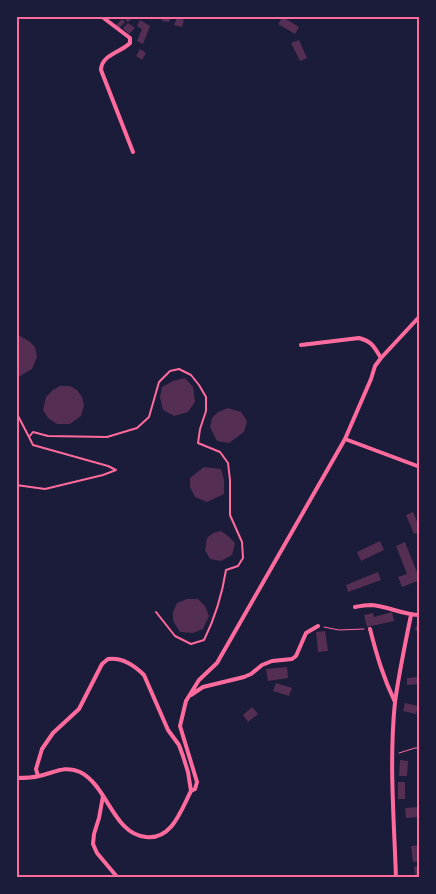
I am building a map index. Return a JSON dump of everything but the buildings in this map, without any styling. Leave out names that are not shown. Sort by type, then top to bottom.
[{"type":"street","points":[[101,16],[130,38],[130,43],[125,48],[104,60],[101,64],[101,70],[133,152]]},
{"type":"street","points":[[16,778],[38,776],[64,768],[79,772],[93,782],[120,822],[131,832],[149,838],[157,837],[167,831],[176,820],[191,791],[195,789],[197,782],[180,726],[186,701],[199,680],[217,663],[345,439],[375,366],[420,316]]},
{"type":"street","points":[[301,345],[360,338],[368,340],[381,358]]},
{"type":"street","points":[[345,439],[420,467]]},
{"type":"street","points":[[355,607],[381,606],[411,615],[420,615]]},
{"type":"street","points":[[396,878],[392,755],[395,703],[411,615]]},
{"type":"street","points":[[189,696],[203,687],[244,677],[272,661],[292,659],[296,656],[306,633],[318,626]]},
{"type":"street","points":[[370,629],[378,662],[395,703]]},
{"type":"street","points":[[38,776],[36,769],[42,749],[53,733],[79,709],[102,664],[108,658],[115,658],[126,662],[144,675],[168,730],[179,745],[188,772],[191,791]]},
{"type":"street","points":[[103,796],[93,844],[97,853],[118,878]]},
{"type":"lane","points":[[29,437],[33,432],[48,436],[107,438],[137,428],[149,417],[159,382],[170,371],[179,369],[192,375],[206,397],[206,411],[198,443],[220,452],[228,463],[230,515],[242,542],[243,558],[238,566],[226,570],[214,619],[204,640],[191,644],[175,636],[156,612]]},
{"type":"lane","points":[[16,412],[33,445],[108,466],[116,470],[45,489],[16,485]]},
{"type":"path","points":[[318,626],[339,630],[370,629]]},
{"type":"path","points":[[392,755],[420,748]]}]
